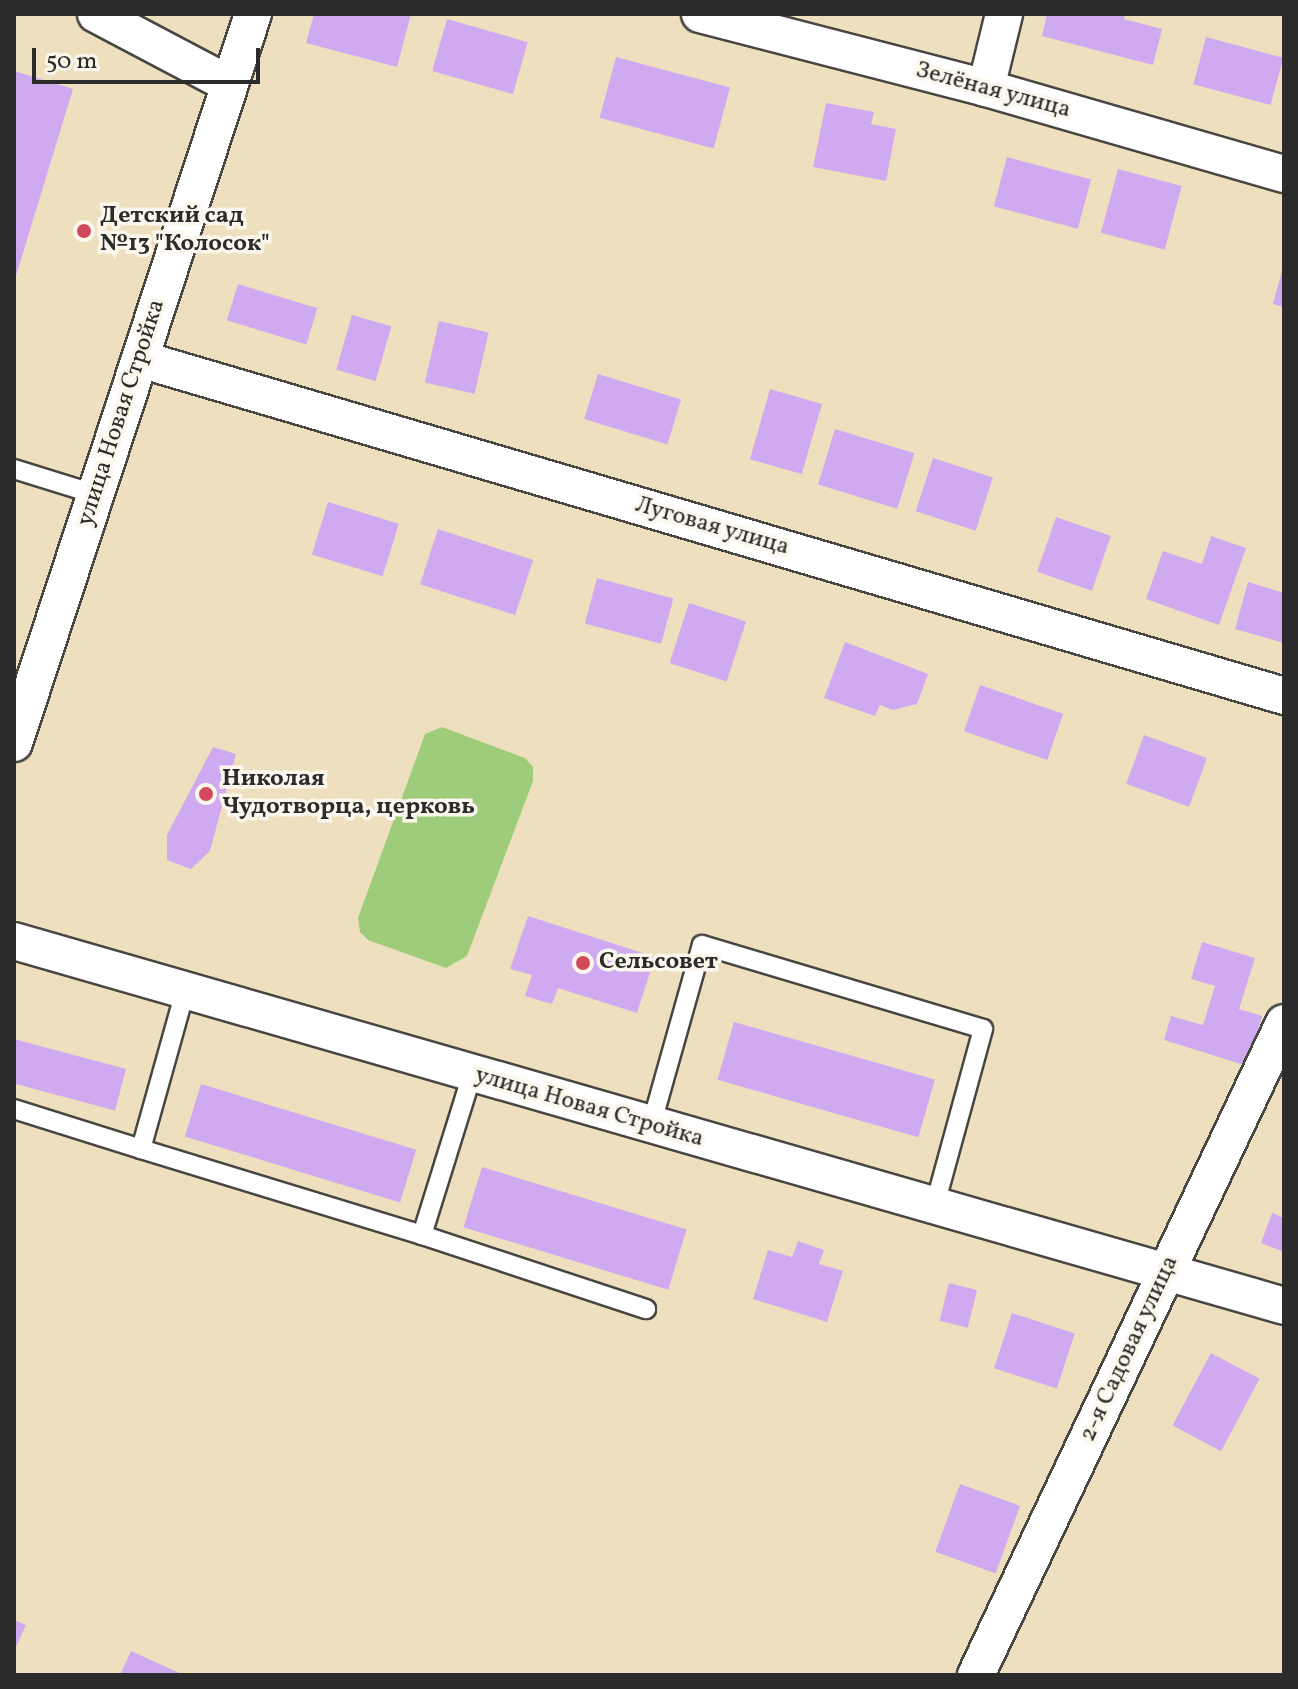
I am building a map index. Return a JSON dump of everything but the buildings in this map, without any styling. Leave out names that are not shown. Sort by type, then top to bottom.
[{"type":"street","points":[[96,14],[229,84]]},
{"type":"street","name":"улица Новая Стройка","points":[[15,739],[253,14]]},
{"type":"street","name":"Зелёная улица","points":[[700,14],[986,88],[1284,174]]},
{"type":"street","points":[[986,88],[1004,14]]},
{"type":"street","name":"Луговая улица","points":[[140,359],[1284,696]]},
{"type":"street","name":"улица Новая Стройка","points":[[14,941],[1165,1275],[1284,1306]]},
{"type":"street","name":"2-я Садовая улица","points":[[976,1675],[1284,1023]]},
{"type":"lane","points":[[14,469],[95,494]]},
{"type":"lane","points":[[651,1126],[702,945],[983,1029],[934,1208]]},
{"type":"lane","points":[[141,1149],[185,991]]},
{"type":"lane","points":[[422,1235],[472,1074]]},
{"type":"lane","points":[[14,1109],[422,1235],[646,1309]]},
{"type":"green space","points":[[442,727],[525,758],[533,767],[533,781],[467,956],[446,968],[368,940],[360,932],[358,918],[425,734]]},
{"type":"place","name":"Детский сад №13 \"Колосок\"","points":[[84,231]]},
{"type":"place","name":"Николая Чудотворца, церковь","points":[[206,794]]},
{"type":"place","name":"Сельсовет","points":[[583,963]]}]
